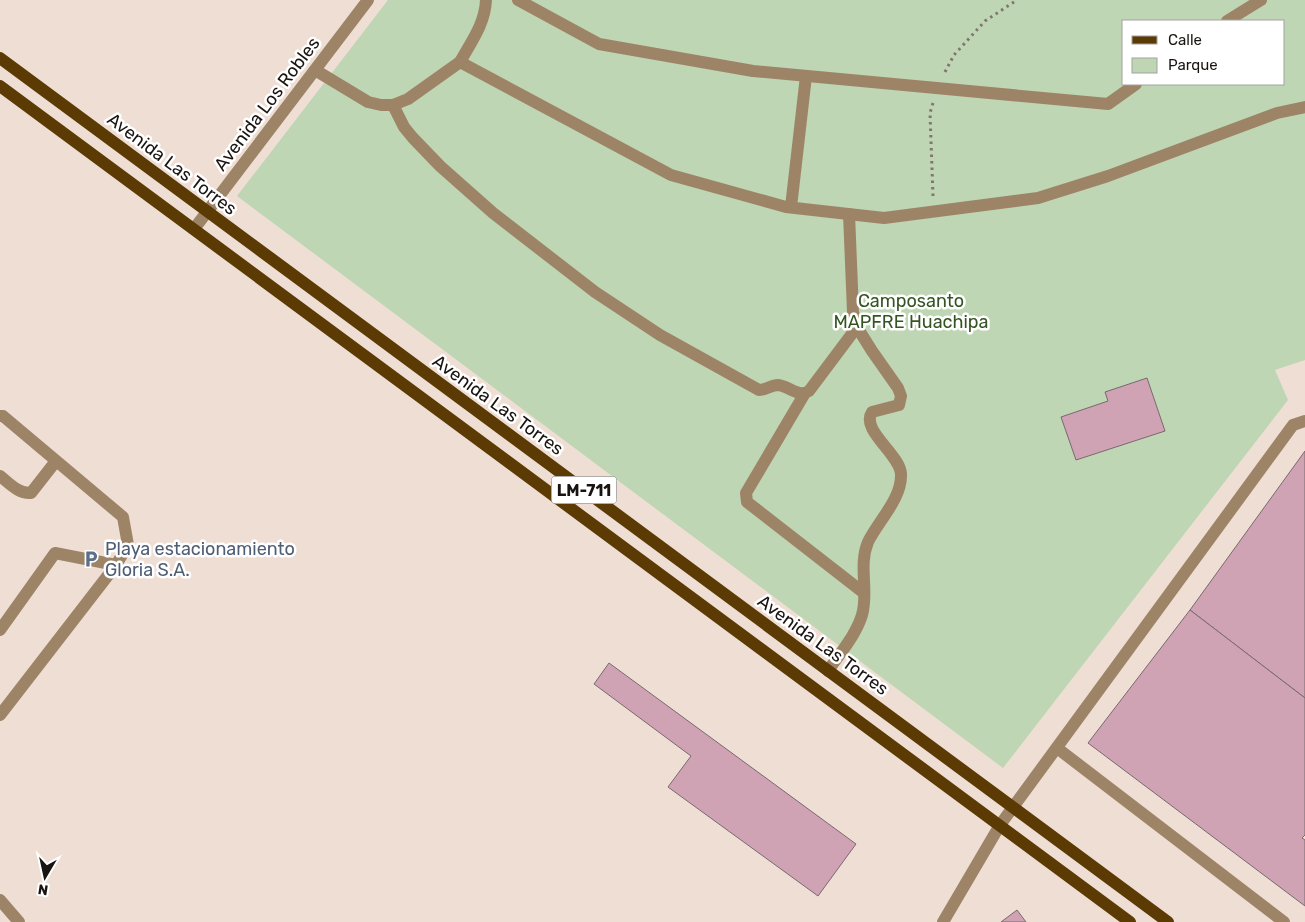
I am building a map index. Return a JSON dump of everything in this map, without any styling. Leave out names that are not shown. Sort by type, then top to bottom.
[{"type":"main road","name":"Avenida Las Torres","points":[[0,58],[1168,922]]},
{"type":"main road","name":"LM-711","points":[[0,86],[1130,922]]},
{"type":"street","name":"Avenida Los Robles","points":[[194,229],[368,0]]},
{"type":"street","points":[[315,70],[368,102],[394,105],[408,98],[460,62],[486,13],[486,0]]},
{"type":"street","points":[[518,0],[600,44],[753,71],[1108,104],[1135,85]]},
{"type":"street","points":[[1229,20],[1261,0]]},
{"type":"street","points":[[460,62],[671,175],[791,207],[884,218],[1038,198],[1108,176],[1277,114],[1305,107]]},
{"type":"street","points":[[791,207],[806,76]]},
{"type":"street","points":[[394,105],[404,127],[440,166],[493,213],[595,292],[660,335],[759,390],[777,385],[799,393],[805,393]]},
{"type":"street","points":[[828,671],[853,634],[862,614],[864,593],[863,568],[868,544],[896,498],[901,474],[894,455],[876,434],[870,423],[872,412],[898,405],[901,396],[898,388],[857,327],[853,312],[849,214]]},
{"type":"street","points":[[857,327],[809,391],[805,393],[746,492],[747,502],[864,593]]},
{"type":"street","points":[[0,416],[3,416],[123,517],[128,545],[116,565],[0,715]]},
{"type":"street","points":[[943,922],[1000,825],[1293,425],[1305,421]]},
{"type":"street","points":[[0,476],[17,490],[25,494],[31,493],[56,461]]},
{"type":"street","points":[[0,630],[55,553],[116,565]]},
{"type":"street","points":[[1057,748],[1284,922]]},
{"type":"street","points":[[0,900],[19,922]]},
{"type":"green space","name":"Camposanto MAPFRE Huachipa","points":[[388,0],[1305,0],[1305,360],[1275,370],[1288,400],[1003,768],[237,196]]},
{"type":"building","points":[[1147,378],[1165,431],[1076,460],[1061,417],[1108,401],[1105,392]]},
{"type":"building","points":[[1305,451],[1305,698],[1190,610]]},
{"type":"building","points":[[1190,610],[1305,698],[1305,835],[1302,838],[1305,840],[1305,906],[1088,743]]},
{"type":"building","points":[[609,663],[856,844],[818,896],[668,787],[691,756],[594,684]]},
{"type":"building","points":[[1017,910],[1026,922],[1001,922]]},
{"type":"place","name":"Playa estacionamiento Gloria S.A.","points":[[91,559]]}]
